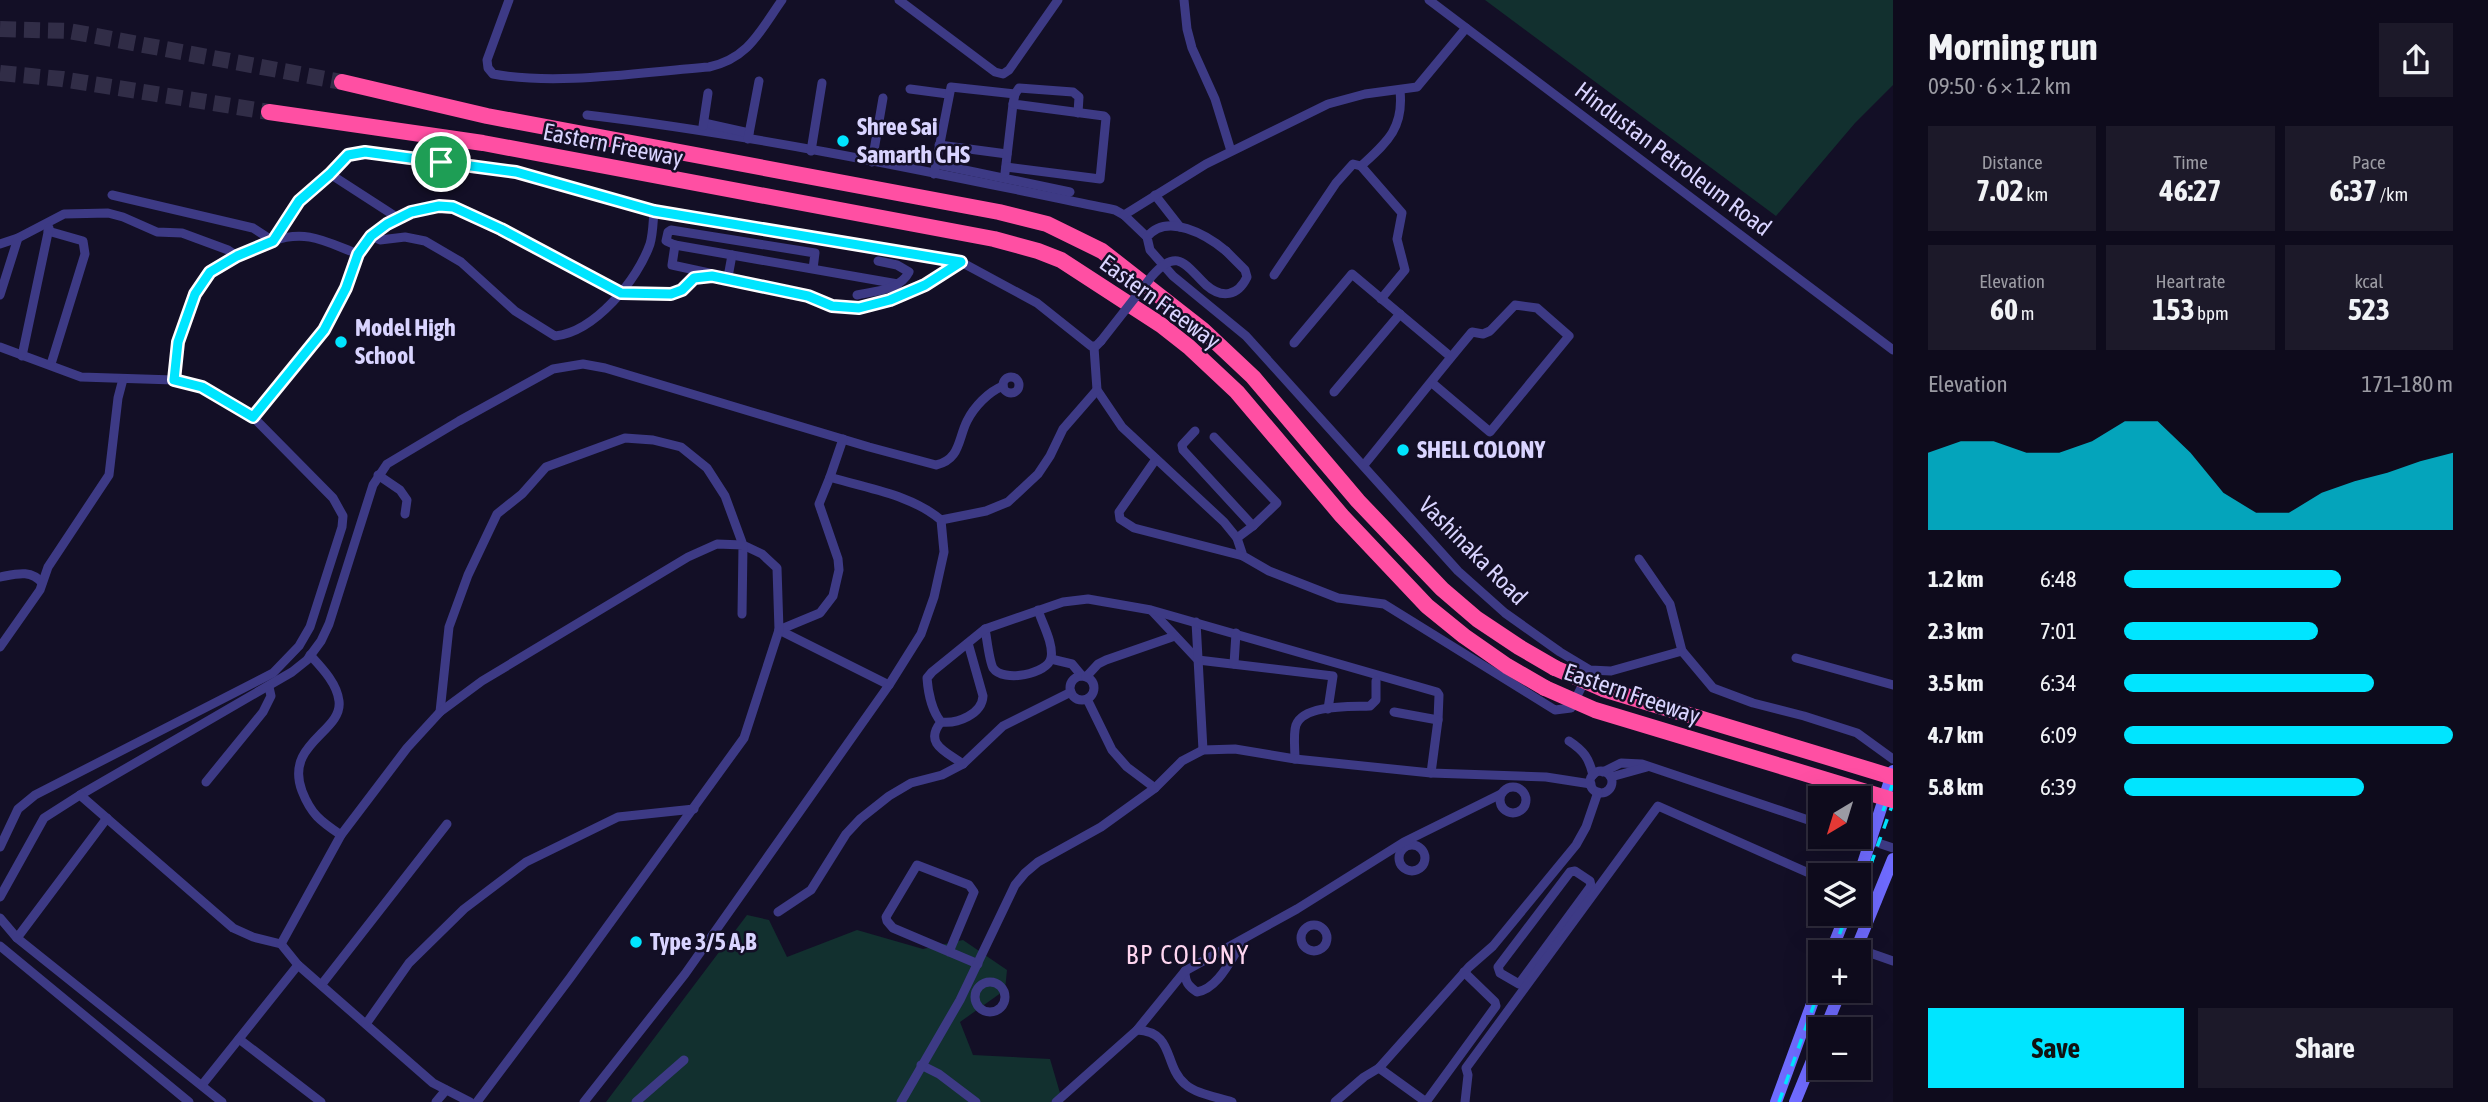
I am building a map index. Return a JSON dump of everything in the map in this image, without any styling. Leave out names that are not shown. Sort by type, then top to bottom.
[{"type":"highway","name":"Eastern Freeway","points":[[342,82],[487,116],[999,212],[1047,224],[1073,235],[1102,251],[1221,345],[1253,377],[1358,501],[1443,589],[1477,619],[1518,647],[1555,668],[1603,689],[1893,777]]},
{"type":"highway","name":"Eastern Freeway","points":[[269,112],[524,151],[994,239],[1061,260],[1161,325],[1198,354],[1237,392],[1342,516],[1427,606],[1507,666],[1545,688],[1595,710],[1893,800]]},
{"type":"main road","points":[[1864,863],[1893,771]]},
{"type":"main road","points":[[1860,940],[1893,859]]},
{"type":"main road","points":[[1871,878],[1885,880]]},
{"type":"main road","points":[[1776,1102],[1813,1003]]},
{"type":"main road","points":[[1827,1003],[1836,1005],[1830,1017]]},
{"type":"main road","points":[[1795,1102],[1808,1069]]},
{"type":"main road","points":[[1785,1079],[1801,1085]]},
{"type":"street","points":[[509,0],[487,60],[488,68],[493,74],[515,78],[562,78],[726,64],[739,57],[782,0]]},
{"type":"street","points":[[899,0],[995,72],[1003,74],[1009,70],[1058,0]]},
{"type":"street","points":[[1184,0],[1192,48],[1215,99],[1231,151]]},
{"type":"street","name":"Hindustan Petroleum Road","points":[[1429,0],[1893,350]]},
{"type":"street","points":[[935,169],[1115,210],[1124,215],[1206,163],[1328,104],[1365,94],[1418,87],[1466,28]]},
{"type":"street","points":[[748,136],[759,81]]},
{"type":"street","points":[[811,151],[822,83]]},
{"type":"street","points":[[935,169],[951,87],[1104,116],[1107,121],[1100,179],[1006,167]]},
{"type":"street","points":[[1005,178],[1014,99],[1019,88],[1073,92],[1079,97],[1078,113]]},
{"type":"street","points":[[911,89],[948,94]]},
{"type":"street","points":[[1361,166],[1392,138],[1401,105],[1399,91]]},
{"type":"street","points":[[703,127],[708,93]]},
{"type":"street","points":[[872,162],[883,98]]},
{"type":"street","points":[[587,116],[703,127],[872,162],[1005,178],[1070,192]]},
{"type":"street","points":[[939,145],[1007,154]]},
{"type":"street","points":[[273,241],[299,201],[348,155],[365,152],[516,172],[654,211],[961,262],[1037,303],[1097,344]]},
{"type":"street","points":[[1274,275],[1336,183],[1353,164],[1361,166],[1402,213],[1397,239],[1405,270],[1381,299]]},
{"type":"street","points":[[330,174],[398,218]]},
{"type":"street","points":[[112,195],[253,228],[273,241]]},
{"type":"street","points":[[1155,195],[1180,227]]},
{"type":"street","points":[[253,417],[324,330],[346,288],[358,254],[371,236],[411,212],[439,206],[453,207],[501,229],[621,293],[671,294],[682,290],[694,278],[712,276],[808,296],[832,306],[859,308],[890,300],[925,285],[961,262]]},
{"type":"street","points":[[371,236],[380,240],[405,237],[425,241],[461,262],[515,311],[551,335],[562,335],[586,323],[621,293],[638,272],[652,236],[654,211]]},
{"type":"street","points":[[0,244],[18,238],[64,214],[115,215],[157,232],[182,233],[237,256]]},
{"type":"street","name":"Vashinaka Road","points":[[1124,215],[1147,237],[1150,250],[1173,276],[1246,337],[1458,570],[1505,613],[1590,670]]},
{"type":"street","points":[[22,356],[52,219]]},
{"type":"street","points":[[717,237],[718,222]]},
{"type":"street","points":[[1147,237],[1153,231],[1169,226],[1196,231],[1226,251],[1245,270],[1247,277],[1238,290],[1230,294],[1213,290],[1190,266],[1174,261],[1167,263],[1152,275],[1097,344],[1097,390],[1122,427],[1208,505],[1237,538],[1243,556]]},
{"type":"street","points":[[666,240],[671,230],[811,252],[816,254],[813,269]]},
{"type":"street","points":[[48,232],[77,237],[83,240],[85,246],[85,254],[51,364]]},
{"type":"street","points":[[174,380],[178,342],[195,294],[210,272],[237,256],[292,234],[317,238],[358,254]]},
{"type":"street","points":[[652,236],[666,240],[667,244],[898,284]]},
{"type":"street","points":[[0,295],[18,238]]},
{"type":"street","points":[[811,252],[814,238]]},
{"type":"street","points":[[675,245],[674,266],[743,279]]},
{"type":"street","points":[[889,264],[891,251]]},
{"type":"street","points":[[728,277],[732,255]]},
{"type":"street","points":[[857,295],[890,288],[909,272],[897,265],[878,261]]},
{"type":"street","points":[[1294,343],[1352,274],[1451,357]]},
{"type":"street","points":[[1364,465],[1451,357],[1472,332],[1483,334],[1490,331],[1515,305],[1537,308],[1569,336],[1490,432],[1431,382]]},
{"type":"street","points":[[1334,392],[1400,314]]},
{"type":"street","points":[[0,347],[81,377],[174,380],[202,387],[253,417],[333,498],[343,516],[342,527],[310,627],[299,646],[273,673],[35,795],[18,809],[0,847]]},
{"type":"street","points":[[0,897],[44,818],[269,687],[292,672],[310,655],[329,624],[373,485],[387,464],[542,376],[565,366],[583,364],[605,368],[936,464],[944,463],[957,450],[965,423],[972,413],[992,392],[1003,386]]},
{"type":"street","points":[[0,647],[42,583],[48,567],[109,475],[118,398],[123,379]]},
{"type":"street","points":[[942,520],[986,511],[1008,502],[1038,474],[1063,429],[1097,390]]},
{"type":"street","points":[[1195,431],[1182,445],[1183,450],[1253,526]]},
{"type":"street","points":[[1214,437],[1277,501],[1276,505],[1237,538]]},
{"type":"street","points":[[440,712],[449,627],[468,575],[497,514],[522,494],[546,467],[625,438],[653,440],[681,447],[707,468],[725,496],[743,545],[742,614]]},
{"type":"street","points":[[779,630],[820,613],[832,596],[839,570],[838,559],[834,540],[819,504],[843,439]]},
{"type":"street","points":[[1156,459],[1119,512],[1119,519],[1135,528],[1243,556],[1269,571],[1338,598],[1384,604],[1555,710],[1570,708],[1590,670],[1611,671],[1682,651]]},
{"type":"street","points":[[378,475],[400,490],[407,499],[405,513]]},
{"type":"street","points":[[584,1102],[693,962],[889,685],[921,634],[934,597],[944,552],[942,520],[927,508],[906,498],[830,477]]},
{"type":"street","points":[[281,944],[341,835],[407,748],[440,712],[482,681],[688,557],[717,544],[743,545],[762,554],[777,568],[779,630],[744,738],[477,1102]]},
{"type":"street","points":[[1639,559],[1670,604],[1682,651],[1713,688],[1753,704],[1804,716],[1857,733],[1893,759]]},
{"type":"street","points":[[0,577],[18,573],[32,574],[42,583]]},
{"type":"street","points":[[968,643],[983,696],[982,705],[978,711],[959,719],[949,723],[941,722],[936,716],[927,678],[968,643],[985,629],[1063,602],[1088,599],[1151,610],[1437,692],[1438,720],[1431,773]]},
{"type":"street","points":[[985,629],[993,668],[1004,676],[1013,677],[1028,673],[1046,666],[1051,659],[1038,610]]},
{"type":"street","points":[[1151,610],[1198,660],[1333,676]]},
{"type":"street","points":[[1196,622],[1203,750]]},
{"type":"street","points":[[779,630],[889,685]]},
{"type":"street","points":[[1234,664],[1236,633]]},
{"type":"street","points":[[1051,659],[1072,664],[1084,677],[1093,686],[1092,694],[1087,699],[1075,698],[1071,692],[1072,681],[1084,677],[1106,660],[1175,636]]},
{"type":"street","points":[[310,655],[325,671],[339,701],[338,710],[306,751],[297,768],[301,788],[311,811],[320,821],[341,835]]},
{"type":"street","points":[[1796,658],[1893,685]]},
{"type":"street","points":[[1328,709],[1335,661]]},
{"type":"street","points":[[1295,759],[1296,725],[1310,710],[1370,706],[1376,701],[1376,681]]},
{"type":"street","points":[[206,782],[269,704],[269,687]]},
{"type":"street","points":[[778,912],[811,890],[846,834],[869,811],[899,789],[942,775],[963,764],[1003,726],[1071,692]]},
{"type":"street","points":[[1087,699],[1112,750],[1127,768],[1155,788]]},
{"type":"street","points":[[1394,712],[1438,720]]},
{"type":"street","points":[[941,722],[933,738],[935,742],[963,764]]},
{"type":"street","points":[[1569,741],[1584,751],[1599,777],[1612,784],[1608,790],[1598,792]]},
{"type":"street","points":[[901,1102],[960,1000],[1015,885],[1025,873],[1038,862],[1101,827],[1155,788],[1182,761],[1203,750],[1235,749],[1295,759],[1431,773],[1599,777],[1647,767],[1808,820]]},
{"type":"street","points":[[1056,1102],[1137,1030],[1185,971],[1297,909],[1405,844],[1501,794],[1507,788],[1546,777]]},
{"type":"street","points":[[1335,1102],[1379,1068],[1464,972],[1503,935],[1524,910],[1576,845],[1586,827],[1598,792],[1599,777]]},
{"type":"street","points":[[1501,794],[1500,803],[1504,810],[1512,813],[1521,811],[1526,804],[1526,795],[1516,787]]},
{"type":"street","points":[[80,795],[233,928],[253,937],[281,944],[298,965],[432,1083],[470,1102]]},
{"type":"street","points":[[1465,1102],[1468,1075],[1466,1068],[1658,806],[1808,873]]},
{"type":"street","points":[[366,1024],[409,963],[464,909],[526,862],[618,817],[694,809]]},
{"type":"street","points":[[17,938],[107,818]]},
{"type":"street","points":[[321,984],[447,824]]},
{"type":"street","points":[[1872,841],[1893,848]]},
{"type":"street","points":[[949,952],[974,892],[972,888],[921,864],[917,865],[886,917],[887,921],[893,928],[949,952],[976,968],[990,982],[1000,985],[1005,999],[1003,1004],[991,1011],[983,1009],[977,1002],[960,1000]]},
{"type":"street","points":[[1575,871],[1590,881],[1591,886],[1519,984],[1497,970],[1516,945],[1570,872],[1575,871]]},
{"type":"street","points":[[1871,900],[1877,902]]},
{"type":"street","points":[[1297,909],[1308,926]]},
{"type":"street","points":[[1524,910],[1536,918]]},
{"type":"street","points":[[0,918],[17,938],[222,1102]]},
{"type":"street","points":[[1503,935],[1516,945]]},
{"type":"street","points":[[1185,971],[1185,981],[1190,988],[1197,992],[1204,991],[1212,986],[1244,939]]},
{"type":"street","points":[[0,946],[189,1102]]},
{"type":"street","points":[[1871,954],[1893,961]]},
{"type":"street","points":[[202,1085],[298,965]]},
{"type":"street","points":[[1379,1068],[1426,1102],[1496,1006],[1464,972]]},
{"type":"street","points":[[977,1002],[978,989],[990,982]]},
{"type":"street","points":[[1137,1030],[1154,1032],[1161,1039],[1177,1075],[1189,1087],[1232,1102]]},
{"type":"street","points":[[239,1039],[321,1102]]},
{"type":"street","points":[[636,1102],[684,1060]]},
{"type":"street","points":[[921,1065],[939,1074],[976,1102]]},
{"type":"street","points":[[436,1102],[446,1090]]},
{"type":"green space","points":[[1485,0],[1893,0],[1893,85],[1855,123],[1776,216]]},
{"type":"green space","points":[[747,915],[769,920],[787,957],[857,930],[923,949],[963,940],[1007,970],[1005,990],[960,1022],[973,1055],[1050,1059],[1060,1093],[1051,1102],[606,1102]]},
{"type":"tunnel","points":[[0,29],[69,31],[342,82]]},
{"type":"tunnel","points":[[0,73],[62,79],[269,112]]},
{"type":"railway","points":[[1883,811],[1893,783]]},
{"type":"railway","points":[[1871,864],[1893,803]]},
{"type":"railway","points":[[1837,940],[1843,926]]},
{"type":"railway","points":[[1779,1102],[1815,1003]]},
{"type":"place","name":"Shree Sai Samarth CHS","points":[[843,141]]},
{"type":"place","name":"Model High School","points":[[341,342]]},
{"type":"place","name":"SHELL COLONY","points":[[1403,450]]},
{"type":"place","name":"Type 3/5 A,B","points":[[636,942]]},
{"type":"district","name":"BP COLONY","points":[[1188,955]]},
{"type":"route","points":[[365,152],[441,162],[516,172],[654,211],[961,262],[925,285],[890,300],[859,308],[832,306],[808,296],[712,276],[694,278],[682,290],[671,294],[621,293],[501,229],[453,207],[439,206],[411,212],[371,236],[358,254],[346,288],[324,330],[253,417],[202,387],[174,380],[178,342],[195,294],[210,272],[237,256],[273,241],[292,208],[348,155],[365,152]]}]
